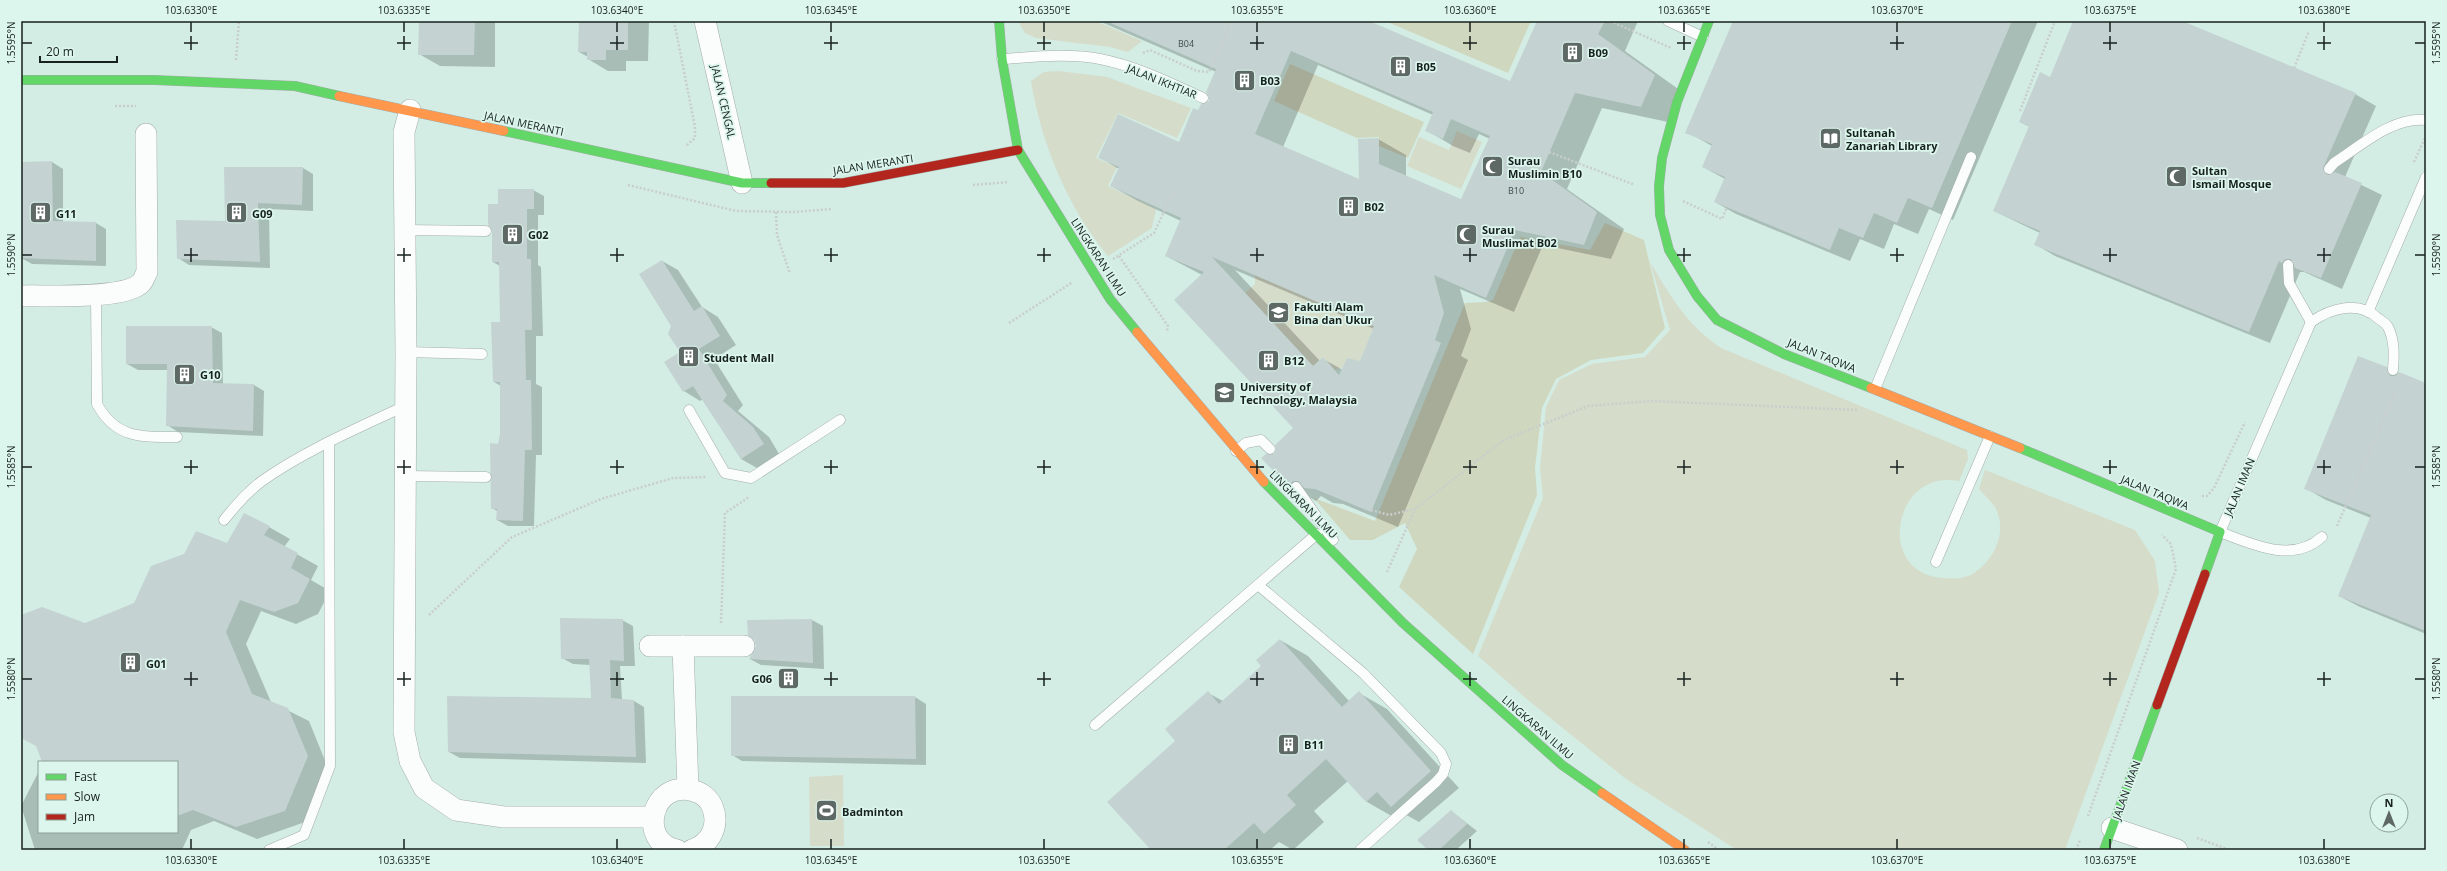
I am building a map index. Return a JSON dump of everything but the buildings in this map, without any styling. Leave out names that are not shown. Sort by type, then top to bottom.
[{"type":"street","name":"JALAN CENGAL","points":[[705,21],[742,183]]},
{"type":"street","name":"LINGKARAN ILMU","points":[[999,21],[1002,59],[1018,150],[1092,272],[1110,299],[1154,354],[1272,491],[1317,534],[1403,623],[1562,765],[1685,850]]},
{"type":"street","name":"JALAN TAQWA","points":[[1709,21],[1662,150],[1658,185],[1659,209],[1667,245],[1690,285],[1714,318],[1776,350],[1990,436],[2220,532]]},
{"type":"street","name":"JALAN MERANTI","points":[[21,80],[235,82],[295,86],[742,183],[843,183],[1018,150]]},
{"type":"street","points":[[410,110],[404,132],[406,352],[404,476],[404,732],[410,761],[424,788],[456,810],[504,817],[653,817]]},
{"type":"street","points":[[21,296],[96,295],[122,291],[141,283],[147,272],[146,134]]},
{"type":"street","name":"JALAN IMAN","points":[[2104,850],[2220,532]]},
{"type":"street","points":[[650,646],[744,646]]},
{"type":"street","points":[[683,646],[688,789]]},
{"type":"street","points":[[677,850],[665,844],[657,837],[653,817],[658,803],[668,793],[688,789],[705,796],[715,813],[716,822],[709,840],[692,850]]},
{"type":"street","points":[[2112,828],[2177,850]]},
{"type":"lane","points":[[1668,21],[1702,37]]},
{"type":"lane","name":"JALAN IKHTIAR","points":[[1002,59],[1061,55],[1100,59],[1132,68],[1203,98]]},
{"type":"lane","points":[[2329,169],[2334,163],[2382,131],[2408,120],[2426,120]]},
{"type":"lane","points":[[1875,389],[1971,157]]},
{"type":"lane","points":[[2368,312],[2426,177]]},
{"type":"lane","points":[[404,230],[486,231]]},
{"type":"lane","points":[[2288,265],[2289,283],[2311,322],[2324,313],[2340,308],[2355,308],[2368,312],[2388,327],[2394,349],[2393,370]]},
{"type":"lane","points":[[96,295],[97,404],[104,418],[119,429],[139,437],[177,437]]},
{"type":"lane","name":"JALAN IMAN","points":[[2220,532],[2311,322]]},
{"type":"lane","points":[[406,352],[482,354]]},
{"type":"lane","points":[[224,520],[241,499],[262,481],[329,443],[405,406]]},
{"type":"lane","points":[[688,410],[725,473],[751,478],[840,420]]},
{"type":"lane","points":[[1936,562],[1990,436]]},
{"type":"lane","points":[[1236,450],[1254,440],[1261,440],[1270,449]]},
{"type":"lane","points":[[269,850],[304,835],[330,766],[329,443]]},
{"type":"lane","points":[[404,476],[486,477]]},
{"type":"lane","points":[[1296,487],[1358,576]]},
{"type":"lane","points":[[2220,532],[2258,546],[2282,551],[2302,550],[2322,537]]},
{"type":"lane","points":[[1095,725],[1317,534]]},
{"type":"lane","points":[[1258,585],[1362,673],[1441,753],[1446,764],[1443,774],[1436,782],[1360,850]]},
{"type":"path","points":[[235,82],[239,21]]},
{"type":"path","points":[[674,21],[695,127],[695,138],[688,145],[680,147]]},
{"type":"path","points":[[1132,68],[1140,56],[1145,51],[1150,50],[1197,71],[1208,72],[1232,21]]},
{"type":"path","points":[[1610,21],[1672,48]]},
{"type":"path","points":[[2020,111],[2055,21]]},
{"type":"path","points":[[2294,68],[2309,31]]},
{"type":"path","points":[[1549,152],[1636,185]]},
{"type":"path","points":[[776,183],[776,225],[790,274]]},
{"type":"path","points":[[1009,323],[1154,233],[1175,188]]},
{"type":"path","points":[[1682,200],[1722,219],[1727,207]]},
{"type":"path","points":[[2335,530],[2399,382]]},
{"type":"path","points":[[1372,510],[1389,515],[1415,509],[1504,440],[1588,406],[1652,401],[1862,410]]},
{"type":"path","points":[[405,637],[512,537],[608,497],[673,478],[702,478],[725,473]]},
{"type":"path","points":[[1386,575],[1415,509]]},
{"type":"path","points":[[720,608],[725,513]]},
{"type":"shaded area","name":"University of Technology, Malaysia","points":[[21,21],[2426,21],[2426,850],[21,850]]},
{"type":"shaded area","points":[[1018,21],[1096,21],[1142,41],[1128,52],[1110,47],[1036,38],[1025,33]]},
{"type":"shaded area","points":[[1385,21],[1531,21],[1508,73]]},
{"type":"shaded area","points":[[1290,64],[1424,122],[1408,158],[1379,146],[1379,137],[1357,138],[1274,101]]},
{"type":"shaded area","points":[[1059,71],[1107,77],[1191,108],[1177,138],[1118,113],[1096,158],[1117,167],[1108,186],[1156,209],[1152,228],[1108,256],[1080,217],[1069,196],[1058,174],[1042,128],[1031,81],[1044,72]]},
{"type":"shaded area","points":[[1457,131],[1482,142],[1461,189],[1407,166],[1419,137],[1449,150]]},
{"type":"shaded area","points":[[1605,223],[1644,240],[1665,328],[1643,353],[1591,360],[1556,379],[1542,408],[1535,468],[1537,495],[1473,654],[1399,587],[1417,549],[1405,523],[1373,540],[1350,540],[1314,498],[1375,521],[1465,303],[1493,300],[1520,237],[1590,250]]},
{"type":"shaded area","points":[[1650,262],[1680,309],[1698,329],[1721,348],[1967,450],[1968,459],[1959,481],[1937,481],[1919,490],[1907,505],[1901,523],[1901,542],[1907,559],[1921,572],[1942,578],[1963,577],[1974,573],[1988,560],[1997,544],[2000,535],[2000,525],[1999,516],[1995,507],[1979,489],[1985,470],[2135,530],[2155,561],[2159,593],[2065,850],[1737,850],[1626,779],[1528,700],[1478,656],[1543,498],[1540,468],[1546,407],[1559,380],[1592,364],[1645,357],[1670,330]]},
{"type":"shaded area","points":[[1255,275],[1374,326],[1360,361],[1335,370],[1323,357],[1313,366],[1245,293],[1255,284]]},
{"type":"shaded area","name":"Badminton","points":[[843,775],[844,846],[810,846],[809,777]]},
{"type":"traffic: fast","points":[[999,21],[1002,59],[1018,150],[1110,299],[1137,332]]},
{"type":"traffic: fast","points":[[1709,21],[1677,102],[1662,158],[1659,186],[1660,215],[1669,250],[1697,296],[1717,320],[1784,354],[1871,388]]},
{"type":"traffic: fast","points":[[21,80],[154,80],[295,86],[339,96]]},
{"type":"traffic: fast","points":[[504,131],[742,183],[771,183]]},
{"type":"traffic: fast","points":[[2020,448],[2220,532],[2205,574]]},
{"type":"traffic: fast","points":[[1264,482],[1403,623],[1562,765],[1602,793]]},
{"type":"traffic: fast","points":[[2104,850],[2157,705]]},
{"type":"traffic: slow","points":[[339,96],[504,131]]},
{"type":"traffic: slow","points":[[1137,332],[1264,482]]},
{"type":"traffic: slow","points":[[1871,388],[2020,448]]},
{"type":"traffic: slow","points":[[1602,793],[1685,850]]},
{"type":"traffic: jam","points":[[771,183],[843,183],[1018,150]]},
{"type":"traffic: jam","points":[[2157,705],[2205,574]]},
{"type":"place","name":"B09","points":[[1573,52]]},
{"type":"place","name":"B05","points":[[1400,66]]},
{"type":"place","name":"B03","points":[[1244,80]]},
{"type":"place","name":"Sultanah Zanariah Library","points":[[1831,138]]},
{"type":"place","name":"Surau Muslimin B10","points":[[1493,166]]},
{"type":"place","name":"Sultan Ismail Mosque","points":[[2177,176]]},
{"type":"place","name":"B02","points":[[1348,206]]},
{"type":"place","name":"G11","points":[[41,213]]},
{"type":"place","name":"G09","points":[[236,213]]},
{"type":"place","name":"G02","points":[[512,234]]},
{"type":"place","name":"Surau Muslimat B02","points":[[1467,235]]},
{"type":"place","name":"Fakulti Alam Bina dan Ukur","points":[[1278,312]]},
{"type":"place","name":"Student Mall","points":[[688,357]]},
{"type":"place","name":"B12","points":[[1268,360]]},
{"type":"place","name":"G10","points":[[184,374]]},
{"type":"place","name":"University of Technology, Malaysia","points":[[1224,392]]},
{"type":"place","name":"G01","points":[[130,663]]},
{"type":"place","name":"G06","points":[[788,678]]},
{"type":"place","name":"B11","points":[[1289,744]]},
{"type":"place","name":"Badminton","points":[[827,811]]}]
